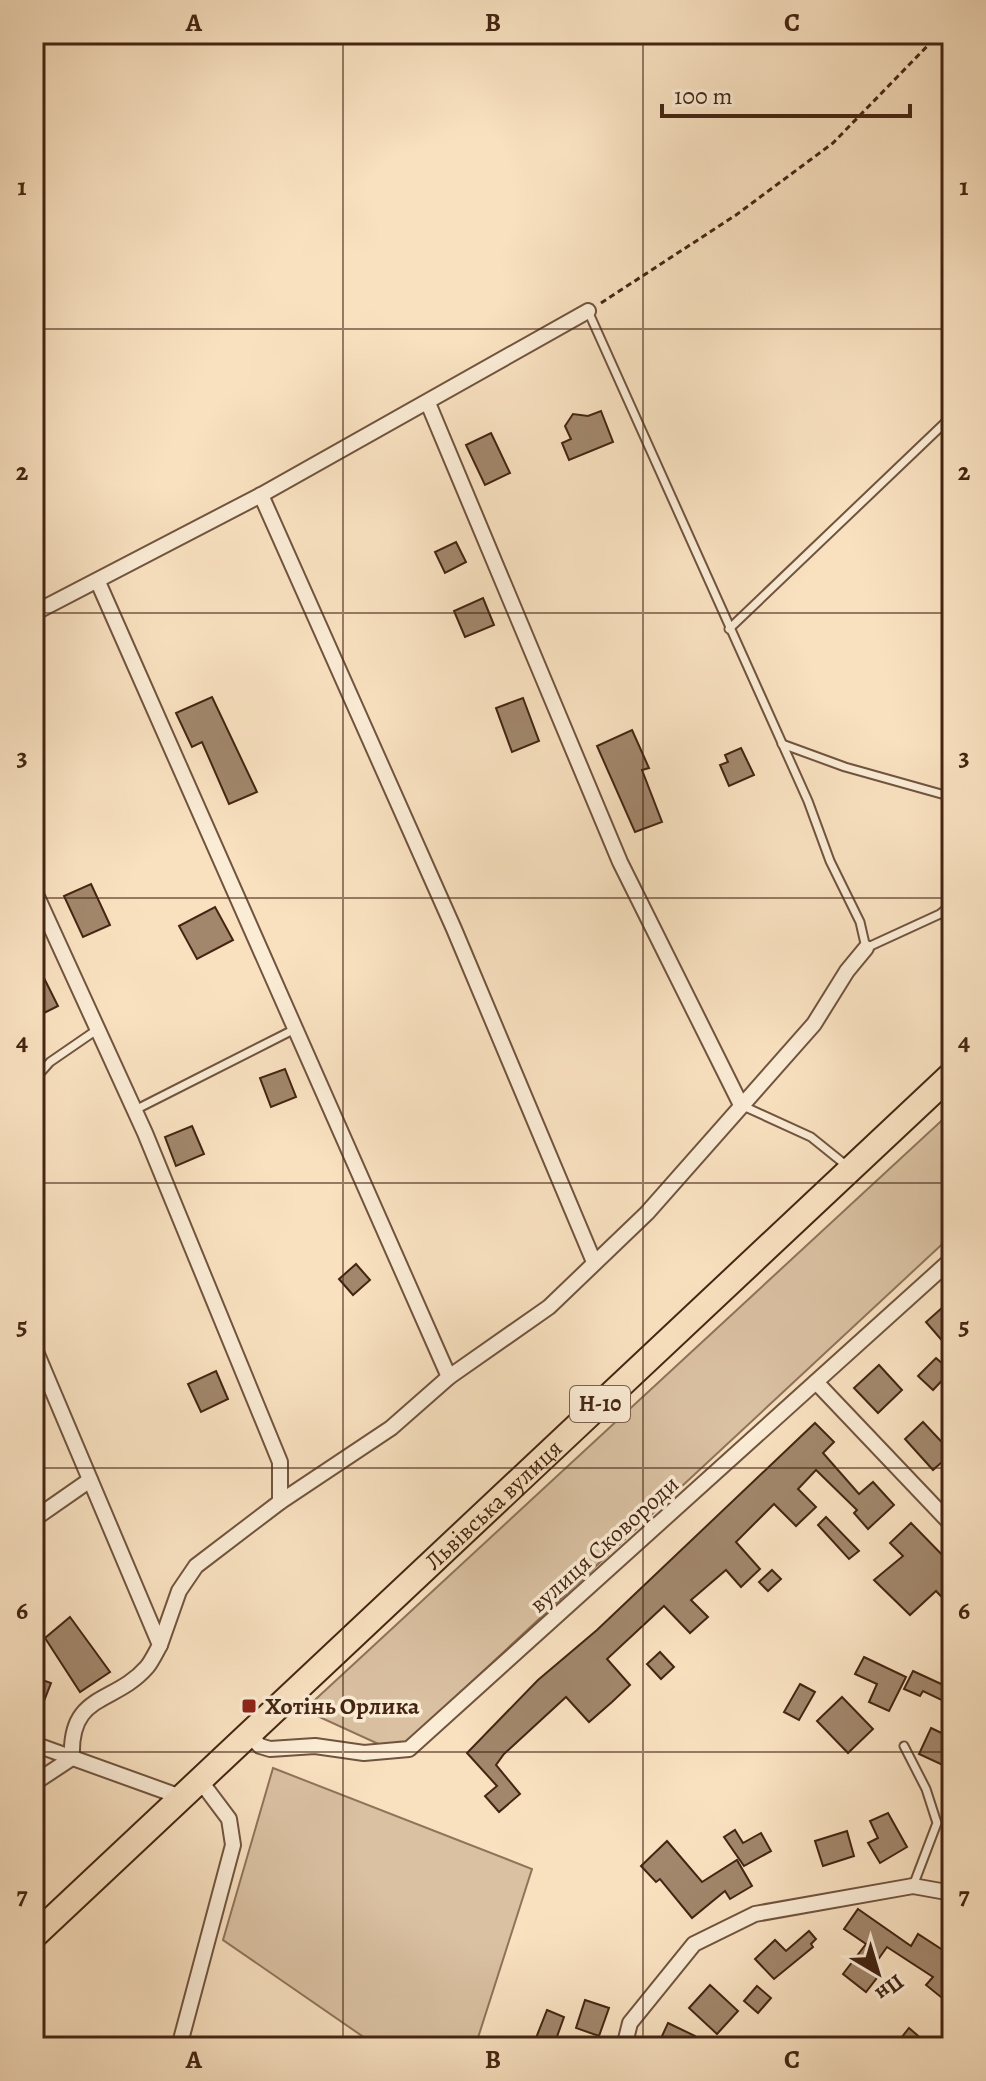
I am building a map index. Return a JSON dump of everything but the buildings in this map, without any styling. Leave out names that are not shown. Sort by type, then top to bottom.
[{"type":"main road","name":"Львівська вулиця","points":[[34,1936],[952,1074]]},
{"type":"street","points":[[34,613],[261,495],[588,311]]},
{"type":"street","points":[[428,403],[620,862],[741,1105]]},
{"type":"street","points":[[261,495],[454,929],[594,1262]]},
{"type":"street","points":[[98,582],[449,1377]]},
{"type":"street","points":[[34,890],[135,1110],[280,1462],[280,1502]]},
{"type":"street","points":[[72,1758],[71,1734],[83,1711],[146,1668],[160,1645],[179,1591],[196,1566],[280,1502],[391,1428],[449,1377],[549,1307],[647,1213],[814,1024],[847,971],[866,948]]},
{"type":"street","name":"вулиця Сковороди","points":[[248,1734],[260,1746],[270,1749],[315,1746],[364,1753],[409,1749],[951,1261]]},
{"type":"street","points":[[34,1347],[160,1645]]},
{"type":"street","points":[[816,1382],[952,1525]]},
{"type":"street","points":[[34,1519],[90,1480]]},
{"type":"street","points":[[34,1744],[181,1797]]},
{"type":"street","points":[[34,1783],[72,1758]]},
{"type":"street","points":[[179,2047],[233,1845],[229,1819],[199,1779]]},
{"type":"street","points":[[624,2047],[630,2023],[694,1944],[755,1914],[913,1886],[952,1893]]},
{"type":"lane","points":[[588,311],[782,744],[830,861],[860,922],[866,948],[940,914],[952,904]]},
{"type":"lane","points":[[729,629],[952,416]]},
{"type":"lane","points":[[782,744],[845,767],[952,797]]},
{"type":"lane","points":[[34,1080],[50,1062],[98,1029]]},
{"type":"lane","points":[[135,1110],[295,1029]]},
{"type":"lane","points":[[741,1105],[811,1137],[852,1170]]},
{"type":"lane","points":[[904,1746],[926,1789],[937,1823],[913,1886]]},
{"type":"path","points":[[588,311],[747,207],[833,143],[939,34]]},
{"type":"shaded area","points":[[952,1111],[952,1235],[396,1752],[304,1710]]},
{"type":"shaded area","points":[[273,1768],[532,1869],[475,2047],[378,2047],[223,1940]]},
{"type":"place","name":"Хотінь Орлика","points":[[249,1706]]}]
